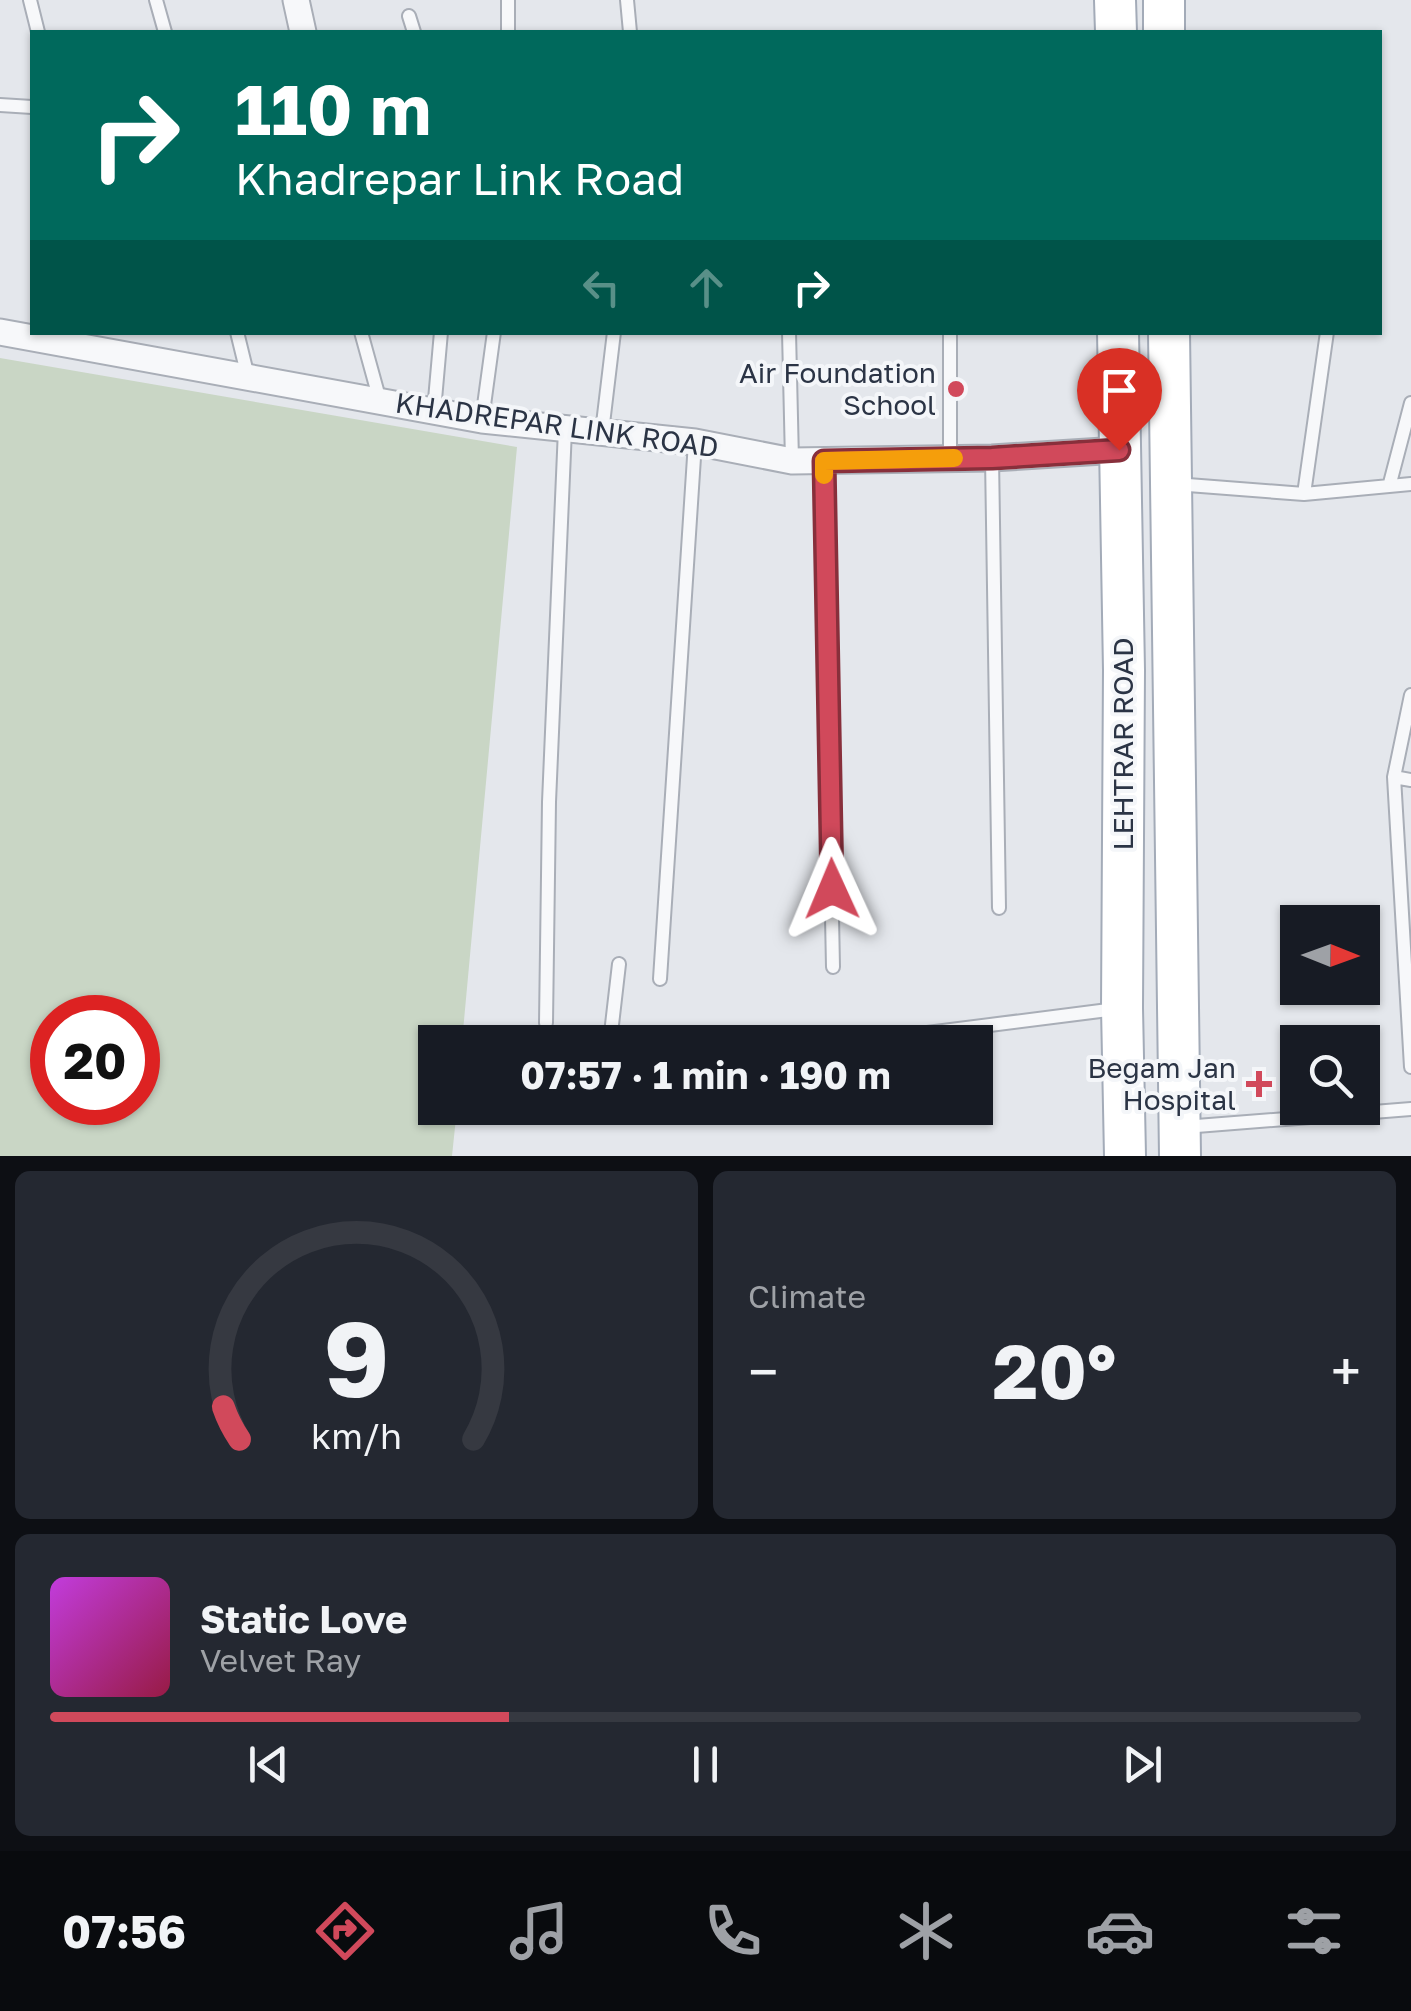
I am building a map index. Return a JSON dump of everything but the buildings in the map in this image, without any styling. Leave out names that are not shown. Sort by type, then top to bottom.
[{"type":"main road","points":[[1115,0],[1116,30]]},
{"type":"main road","points":[[1164,0],[1164,30]]},
{"type":"main road","name":"LEHTRAR ROAD","points":[[1118,335],[1124,670],[1121,1155]]},
{"type":"main road","name":"LEHTRAR ROAD","points":[[1169,335],[1180,1142]]},
{"type":"main road","points":[[1124,670],[1174,670]]},
{"type":"street","points":[[296,0],[304,30]]},
{"type":"street","name":"KHADREPAR LINK ROAD","points":[[0,332],[482,420],[695,442],[792,461],[992,458],[1119,450]]},
{"type":"lane","points":[[30,0],[38,30]]},
{"type":"lane","points":[[156,0],[164,30]]},
{"type":"lane","points":[[508,0],[508,30]]},
{"type":"lane","points":[[627,0],[630,30]]},
{"type":"lane","points":[[409,16],[413,30]]},
{"type":"lane","points":[[0,105],[30,108]]},
{"type":"lane","points":[[239,335],[248,377]]},
{"type":"lane","points":[[363,335],[380,401]]},
{"type":"lane","points":[[434,411],[441,335]]},
{"type":"lane","points":[[482,420],[494,335]]},
{"type":"lane","points":[[602,432],[614,335]]},
{"type":"lane","points":[[788,335],[792,461]]},
{"type":"lane","points":[[950,335],[950,458]]},
{"type":"lane","points":[[1304,494],[1327,335]]},
{"type":"lane","points":[[1390,484],[1411,403]]},
{"type":"lane","points":[[546,1023],[550,802],[565,429]]},
{"type":"lane","points":[[660,978],[695,442]]},
{"type":"lane","points":[[992,458],[999,908]]},
{"type":"lane","points":[[824,461],[833,966]]},
{"type":"lane","points":[[1172,484],[1304,494],[1411,484]]},
{"type":"lane","points":[[1411,695],[1394,777],[1411,1067]]},
{"type":"lane","points":[[1394,777],[1411,780]]},
{"type":"lane","points":[[612,1025],[618,964]]},
{"type":"lane","points":[[989,1025],[1122,1008]]},
{"type":"lane","points":[[1180,1142],[1411,1109]]},
{"type":"green space","points":[[0,358],[517,447],[464,1025],[418,1025],[418,1125],[455,1125],[452,1156],[0,1156]]},
{"type":"slow traffic","points":[[824,475],[824,461],[954,458]]},
{"type":"place","name":"Air Foundation School","points":[[956,389]]},
{"type":"place","name":"Begam Jan Hospital","points":[[1259,1084]]},
{"type":"route","points":[[832,889],[824,461],[992,458],[1119,450]]}]
